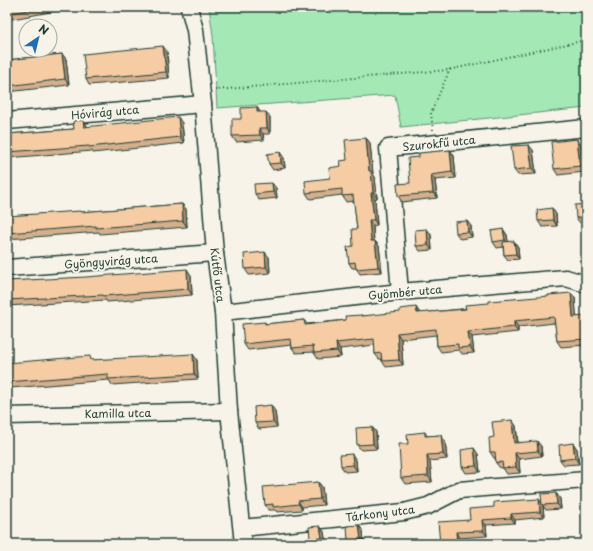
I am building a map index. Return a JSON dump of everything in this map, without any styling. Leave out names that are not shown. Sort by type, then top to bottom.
[{"type":"street","name":"Kútfő utca","points":[[189,7],[195,30],[203,98],[215,253],[223,312],[229,411],[242,536]]},
{"type":"street","name":"Hóvirág utca","points":[[7,121],[203,98]]},
{"type":"street","name":"Szurokfű utca","points":[[400,292],[388,148],[586,128]]},
{"type":"street","name":"Gyöngyvirág utca","points":[[7,268],[215,253]]},
{"type":"street","name":"Gyömbér utca","points":[[223,312],[400,292],[566,278],[586,284]]},
{"type":"street","name":"Kamilla utca","points":[[7,416],[229,411]]},
{"type":"street","name":"Tárkony utca","points":[[242,536],[404,512],[428,506],[459,490],[586,480]]},
{"type":"path","points":[[203,98],[450,69],[586,40]]},
{"type":"path","points":[[435,143],[431,113],[450,69]]},
{"type":"green space","points":[[209,7],[586,7],[586,108],[401,127],[395,95],[217,108],[213,36]]},
{"type":"building","points":[[7,7],[45,7],[7,14]]},
{"type":"building","points":[[163,46],[166,72],[86,79],[83,54]]},
{"type":"building","points":[[58,54],[62,54],[65,79],[7,86],[7,60],[25,58],[58,58]]},
{"type":"building","points":[[257,107],[257,112],[266,112],[267,128],[259,128],[260,135],[232,136],[232,119],[241,119],[241,108]]},
{"type":"building","points":[[178,117],[180,137],[89,147],[7,152],[7,134],[74,129],[73,121],[83,120],[84,127]]},
{"type":"building","points":[[366,138],[369,171],[371,171],[373,193],[371,193],[374,220],[369,220],[371,241],[375,241],[378,267],[356,269],[355,262],[349,263],[347,247],[353,246],[352,229],[357,229],[353,195],[342,196],[342,189],[306,193],[305,181],[330,178],[329,168],[341,166],[340,161],[347,160],[345,140]]},
{"type":"building","points":[[577,139],[580,166],[554,169],[551,142]]},
{"type":"building","points":[[529,145],[532,168],[514,170],[511,146]]},
{"type":"building","points":[[450,150],[452,172],[431,175],[433,193],[398,196],[397,184],[410,183],[408,158],[419,157],[419,153]]},
{"type":"building","points":[[280,152],[281,163],[269,164],[267,154]]},
{"type":"building","points":[[272,183],[273,192],[255,194],[254,184]]},
{"type":"building","points":[[182,204],[183,221],[7,233],[7,216]]},
{"type":"building","points":[[586,204],[586,217],[576,218],[575,205]]},
{"type":"building","points":[[552,208],[553,220],[538,221],[537,210]]},
{"type":"building","points":[[467,221],[468,232],[456,233],[455,222]]},
{"type":"building","points":[[427,229],[428,245],[416,246],[415,230]]},
{"type":"building","points":[[503,229],[505,240],[493,242],[491,231]]},
{"type":"building","points":[[514,241],[516,254],[504,255],[503,242]]},
{"type":"building","points":[[265,252],[266,267],[245,269],[244,254]]},
{"type":"building","points":[[187,269],[188,289],[103,296],[7,300],[7,281],[86,277]]},
{"type":"building","points":[[571,293],[573,317],[586,316],[586,339],[557,341],[554,317],[514,321],[514,327],[468,332],[470,347],[458,348],[458,344],[437,346],[436,329],[397,333],[399,360],[382,361],[381,353],[375,354],[374,339],[336,343],[337,351],[314,353],[313,346],[292,348],[291,339],[244,344],[242,324],[265,322],[265,324],[304,320],[305,325],[346,320],[345,316],[362,316],[400,312],[400,309],[416,307],[417,313],[466,309],[465,305],[489,303],[489,301]]},
{"type":"building","points":[[193,354],[194,374],[108,379],[108,374],[7,382],[7,363],[90,356],[91,360]]},
{"type":"building","points":[[271,405],[273,422],[255,423],[254,407]]},
{"type":"building","points":[[512,420],[514,443],[537,441],[538,451],[515,453],[516,467],[503,468],[502,462],[496,463],[495,452],[490,452],[489,438],[494,437],[492,422]]},
{"type":"building","points":[[372,427],[373,444],[357,445],[356,428]]},
{"type":"building","points":[[425,432],[425,436],[441,435],[443,454],[427,455],[428,476],[401,478],[399,444],[408,444],[407,434]]},
{"type":"building","points":[[573,443],[575,458],[560,460],[559,445]]},
{"type":"building","points":[[474,448],[476,466],[462,467],[461,450]]},
{"type":"building","points":[[352,454],[353,465],[341,466],[340,455]]},
{"type":"building","points":[[318,482],[320,499],[298,501],[299,504],[273,507],[273,504],[265,505],[263,487]]},
{"type":"building","points":[[556,493],[557,504],[542,505],[541,494]]},
{"type":"building","points":[[539,499],[540,512],[511,514],[511,518],[482,520],[483,531],[456,532],[457,544],[440,544],[438,522],[470,520],[469,509],[494,507],[494,502]]},
{"type":"building","points":[[359,525],[361,540],[348,541],[347,526]]},
{"type":"building","points":[[320,526],[322,538],[310,539],[309,527]]}]
